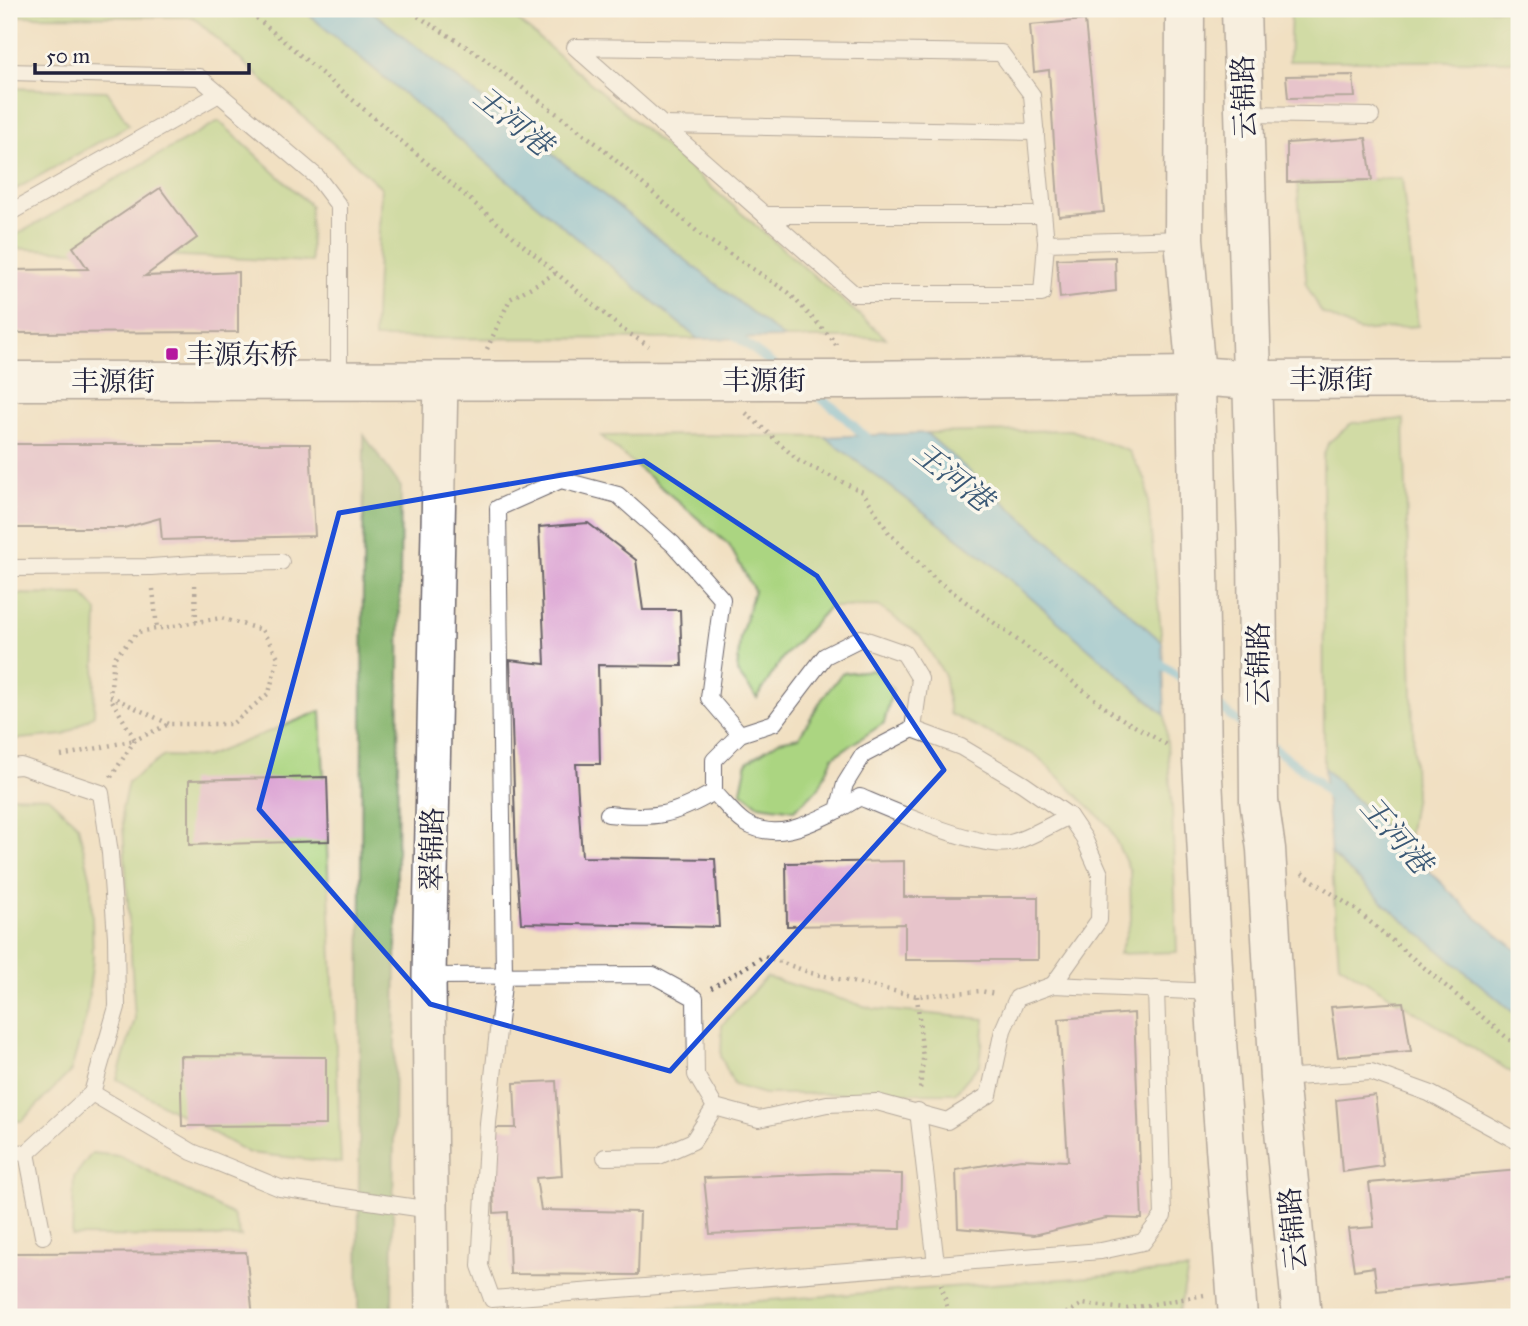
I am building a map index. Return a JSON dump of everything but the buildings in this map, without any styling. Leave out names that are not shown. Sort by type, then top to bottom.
[{"type":"main road","name":"云锦路","points":[[1185,9],[1184,239],[1196,376],[1202,763],[1214,992],[1237,1303]]},
{"type":"main road","name":"云锦路","points":[[1241,9],[1257,542],[1259,801],[1266,849],[1279,1078],[1302,1317]]},
{"type":"main road","name":"丰源街","points":[[9,381],[339,386],[457,380],[852,380],[1196,376],[1252,380],[1519,379]]},
{"type":"street","name":"翠锦路","points":[[432,1317],[429,975],[457,380]]},
{"type":"lane","points":[[575,47],[1001,53],[1032,95],[1036,132],[1046,243],[1042,294],[854,294],[575,47]]},
{"type":"lane","points":[[9,72],[199,77],[317,177],[339,206],[339,386]]},
{"type":"lane","points":[[9,213],[219,94]]},
{"type":"lane","points":[[1244,114],[1371,117]]},
{"type":"lane","points":[[662,125],[1036,132]]},
{"type":"lane","points":[[765,215],[1043,215]]},
{"type":"lane","points":[[1046,243],[1184,239]]},
{"type":"lane","points":[[740,734],[709,698],[722,599],[673,544],[618,495],[561,480],[498,508],[504,975],[488,1123],[480,1266],[492,1298],[1101,1251],[1143,1242],[1163,1216],[1156,989]]},
{"type":"lane","points":[[9,568],[151,567],[281,562]]},
{"type":"lane","points":[[913,729],[920,679],[904,653],[861,638],[825,656],[774,723],[740,734],[715,760],[714,792],[745,823],[776,832],[806,825],[860,797],[911,819],[984,842],[1009,843],[1069,817]]},
{"type":"lane","points":[[838,810],[845,784],[863,755],[913,729],[961,747],[1023,784],[1069,817],[1084,838],[1100,874],[1099,920],[1053,985]]},
{"type":"lane","points":[[9,1152],[27,1153],[92,1093],[117,1007],[116,937],[110,853],[101,793],[15,766]]},
{"type":"lane","points":[[608,814],[642,818],[684,810],[714,792]]},
{"type":"lane","points":[[429,975],[653,975],[695,998],[696,1075],[715,1107],[759,1119],[827,1104],[877,1102],[947,1121],[989,1094],[1003,1030],[1017,998],[1053,985],[1214,992]]},
{"type":"lane","points":[[1279,1078],[1371,1072],[1429,1093],[1519,1142]]},
{"type":"lane","points":[[92,1093],[192,1152],[280,1188],[431,1210]]},
{"type":"lane","points":[[605,1157],[659,1156],[693,1141],[715,1107]]},
{"type":"lane","points":[[918,1111],[936,1264]]},
{"type":"lane","points":[[27,1153],[43,1236]]},
{"type":"path","points":[[246,9],[622,329],[656,351]]},
{"type":"path","points":[[406,9],[475,52],[597,144],[701,235],[788,292],[834,341],[852,380]]},
{"type":"path","points":[[457,380],[510,299],[556,273]]},
{"type":"path","points":[[742,410],[799,461],[863,492],[889,533],[934,579],[1112,713],[1202,763]]},
{"type":"path","points":[[194,564],[197,622]]},
{"type":"path","points":[[151,567],[158,629]]},
{"type":"path","points":[[15,766],[135,740],[169,724],[232,724],[269,693],[278,657],[262,630],[221,618],[138,632],[114,658],[110,696],[135,740]]},
{"type":"path","points":[[110,696],[169,724]]},
{"type":"path","points":[[101,793],[135,740]]},
{"type":"path","points":[[1266,849],[1356,910],[1519,1048]]},
{"type":"path","points":[[695,998],[764,956],[811,973],[917,996],[981,991],[1017,998]]},
{"type":"path","points":[[917,996],[923,1059],[918,1111]]},
{"type":"path","points":[[936,1264],[950,1317]]},
{"type":"path","points":[[1060,1317],[1083,1304],[1126,1309],[1237,1303]]},
{"type":"highlighted area","points":[[644,461],[817,576],[944,770],[670,1071],[430,1004],[259,809],[339,513]]},
{"type":"green space","points":[[9,9],[302,9],[698,339],[374,338],[381,187],[193,17],[9,16]]},
{"type":"green space","points":[[369,9],[505,9],[886,338],[784,338]]},
{"type":"green space","points":[[1291,9],[1519,9],[1519,61],[1289,61]]},
{"type":"green space","points":[[9,88],[107,91],[129,125],[9,193]]},
{"type":"green space","points":[[219,121],[310,205],[311,262],[9,248],[9,239]]},
{"type":"green space","points":[[1402,178],[1418,326],[1359,331],[1322,313],[1307,286],[1297,183]]},
{"type":"green space","points":[[1404,419],[1415,796],[1406,849],[1324,768],[1323,457],[1328,443],[1352,423]]},
{"type":"green space","points":[[1071,430],[1129,451],[1146,481],[1162,642],[926,433]]},
{"type":"green space","points":[[364,435],[401,487],[392,1317],[358,1317]]},
{"type":"green space","points":[[601,436],[825,437],[991,563],[1165,715],[1172,808],[1177,952],[1119,954],[1131,920],[1130,871],[1109,826],[1037,756],[950,714],[944,674],[920,636],[878,606],[829,607],[783,657],[757,698],[737,672],[740,638],[754,590],[729,545]]},
{"type":"green space","points":[[9,594],[83,595],[97,611],[94,715],[64,735],[9,740]]},
{"type":"green space","points":[[873,670],[893,688],[884,723],[833,757],[819,788],[794,810],[759,805],[741,791],[747,762],[779,741],[799,737],[822,699],[842,673]]},
{"type":"green space","points":[[321,711],[341,1163],[249,1153],[117,1079],[135,1019],[122,809],[128,782],[164,756],[205,757]]},
{"type":"green space","points":[[9,796],[48,797],[78,825],[91,880],[93,958],[86,1017],[71,1071],[22,1121],[9,1121]]},
{"type":"green space","points":[[1331,854],[1395,913],[1519,1017],[1519,1077],[1339,964]]},
{"type":"green space","points":[[766,977],[874,1009],[985,1019],[980,1064],[955,1093],[764,1094],[734,1085],[721,1057],[722,1025]]},
{"type":"green space","points":[[92,1153],[120,1156],[233,1215],[241,1237],[72,1236],[74,1177]]},
{"type":"green space","points":[[1188,1270],[1178,1317],[535,1317]]},
{"type":"water","points":[[302,9],[369,9],[784,338],[698,339]]},
{"type":"water","points":[[926,433],[1162,642],[1165,715],[991,563],[825,437]]},
{"type":"water","points":[[1324,768],[1476,917],[1519,952],[1519,1017],[1395,913],[1331,854]]},
{"type":"waterway","name":"王河港","points":[[729,331],[776,367]]},
{"type":"waterway","name":"王河港","points":[[813,393],[837,410],[872,443]]},
{"type":"waterway","name":"王河港","points":[[1155,659],[1189,685]]},
{"type":"waterway","name":"王河港","points":[[1211,701],[1248,729]]},
{"type":"waterway","name":"王河港","points":[[1270,745],[1316,780],[1334,800]]},
{"type":"place","name":"丰源东桥","points":[[172,354]]}]
